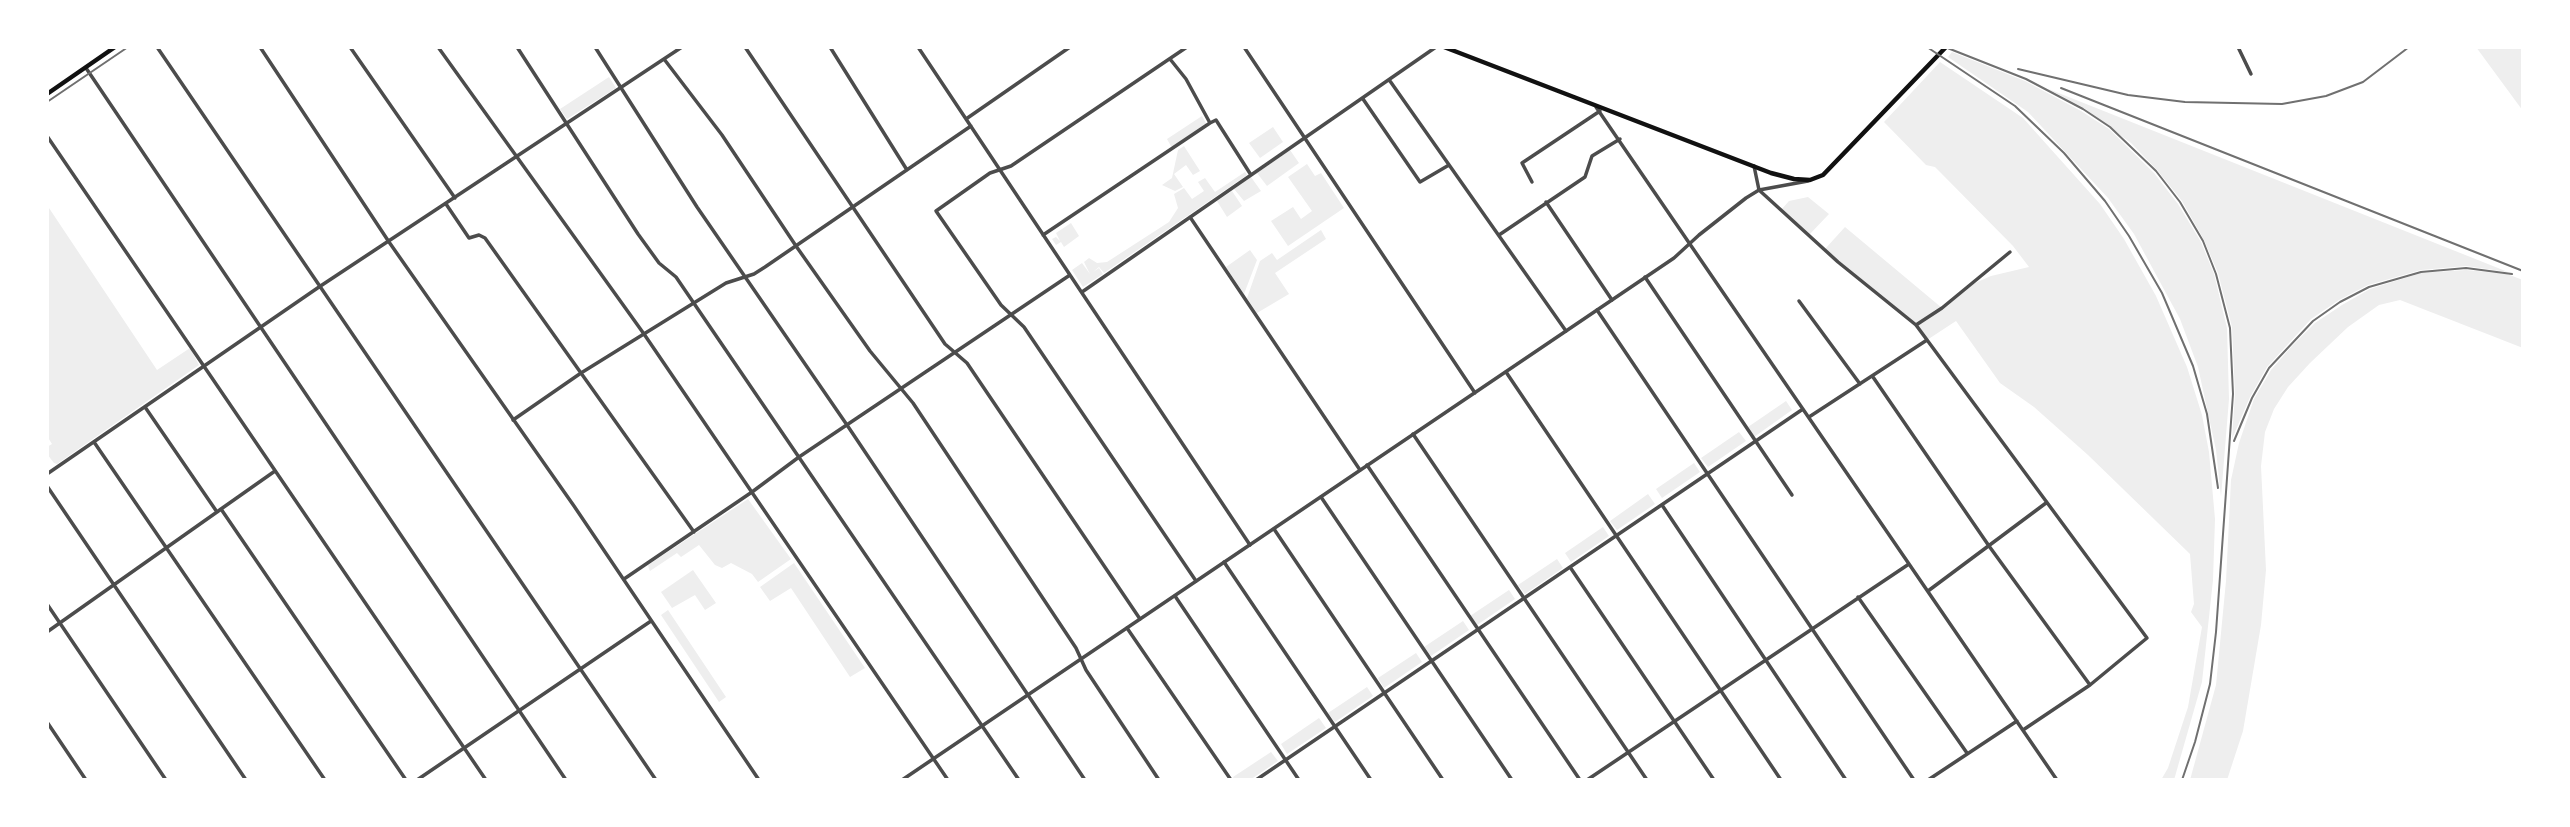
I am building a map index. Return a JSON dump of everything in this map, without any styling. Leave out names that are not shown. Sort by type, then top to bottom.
[{"type":"main road","points":[[47,94],[116,47]]},
{"type":"main road","points":[[1444,47],[1598,109],[1754,166],[1794,179],[1810,180],[1823,175],[1946,47]]},
{"type":"street","points":[[157,47],[656,780]]},
{"type":"street","points":[[260,47],[389,242],[624,579],[759,780]]},
{"type":"street","points":[[351,47],[455,198]]},
{"type":"street","points":[[438,47],[644,334],[948,780]]},
{"type":"street","points":[[517,47],[638,234],[659,263],[676,277],[1019,780]]},
{"type":"street","points":[[595,47],[690,197],[1085,780]]},
{"type":"street","points":[[47,474],[319,287],[682,47]]},
{"type":"street","points":[[745,47],[945,344],[967,363],[1140,619]]},
{"type":"street","points":[[830,47],[906,170]]},
{"type":"street","points":[[918,47],[1250,545]]},
{"type":"street","points":[[966,119],[1070,47]]},
{"type":"street","points":[[1187,47],[1011,166],[999,169],[936,211],[1001,305],[1024,327],[1196,581]]},
{"type":"street","points":[[1244,47],[1475,393]]},
{"type":"street","points":[[1082,292],[1436,47]]},
{"type":"street","points":[[2238,47],[2251,74]]},
{"type":"street","points":[[664,59],[722,135],[870,351],[902,388],[1061,626],[1159,780]]},
{"type":"street","points":[[1170,59],[1186,79],[1210,123]]},
{"type":"street","points":[[86,67],[566,780]]},
{"type":"street","points":[[1390,80],[1566,331]]},
{"type":"street","points":[[1363,98],[1420,182],[1449,165]]},
{"type":"street","points":[[1532,182],[1522,163],[1598,109],[2057,780]]},
{"type":"street","points":[[1043,235],[1216,120],[1251,176]]},
{"type":"street","points":[[513,420],[581,373],[726,283],[765,267],[971,126]]},
{"type":"street","points":[[47,136],[486,780]]},
{"type":"street","points":[[1499,234],[1585,177],[1592,156],[1620,139]]},
{"type":"street","points":[[1754,166],[1759,190],[1838,261],[1916,325],[2147,638],[2090,685],[2023,730]]},
{"type":"street","points":[[902,780],[1646,277],[1759,190],[1810,180]]},
{"type":"street","points":[[1546,202],[1612,300]]},
{"type":"street","points":[[446,204],[469,238],[479,235],[485,237],[694,532]]},
{"type":"street","points":[[1190,217],[1360,470]]},
{"type":"street","points":[[1916,325],[1942,308],[2010,252]]},
{"type":"street","points":[[624,579],[799,457],[1070,275]]},
{"type":"street","points":[[1646,277],[1792,495]]},
{"type":"street","points":[[1799,301],[1860,384]]},
{"type":"street","points":[[1597,310],[1914,780]]},
{"type":"street","points":[[1809,417],[1927,340]]},
{"type":"street","points":[[1506,372],[1781,780]]},
{"type":"street","points":[[1872,377],[1989,546],[2090,685]]},
{"type":"street","points":[[145,407],[406,780]]},
{"type":"street","points":[[1256,780],[1803,409]]},
{"type":"street","points":[[1413,434],[1647,780]]},
{"type":"street","points":[[94,442],[325,780]]},
{"type":"street","points":[[1367,466],[1580,780]]},
{"type":"street","points":[[47,632],[275,471]]},
{"type":"street","points":[[47,486],[246,780]]},
{"type":"street","points":[[1321,496],[1512,780]]},
{"type":"street","points":[[1928,591],[2046,503]]},
{"type":"street","points":[[1662,505],[1846,780]]},
{"type":"street","points":[[1273,529],[1443,780]]},
{"type":"street","points":[[1224,562],[1371,780]]},
{"type":"street","points":[[1587,780],[1909,564]]},
{"type":"street","points":[[1570,567],[1714,780]]},
{"type":"street","points":[[1175,596],[1299,780]]},
{"type":"street","points":[[1858,597],[1967,753]]},
{"type":"street","points":[[47,604],[166,780]]},
{"type":"street","points":[[417,780],[651,621]]},
{"type":"street","points":[[1127,628],[1230,780]]},
{"type":"street","points":[[47,722],[86,780]]},
{"type":"street","points":[[1928,780],[2017,722]]},
{"type":"shaded area","points":[[2476,47],[2523,47],[2523,111]]},
{"type":"shaded area","points":[[1952,52],[2025,81],[2109,129],[2154,173],[2178,204],[2201,242],[2214,274],[2227,328],[2229,399],[2221,497],[2216,450],[2198,367],[2180,319],[2134,234],[2108,198],[2028,112],[1948,57]]},
{"type":"shaded area","points":[[1940,62],[2023,118],[2100,204],[2124,239],[2156,296],[2187,367],[2202,415],[2209,452],[2215,519],[2213,580],[2202,682],[2174,780],[2161,780],[2168,768],[2188,707],[2202,627],[2191,612],[2194,604],[2190,554],[2088,455],[2034,407],[2000,383],[1956,321],[1927,340],[1916,325],[1825,249],[1845,227],[1942,308],[1975,283],[1991,276],[2029,267],[2013,246],[1935,167],[1926,165],[1884,122]]},
{"type":"shaded area","points":[[609,77],[616,88],[567,119],[560,109]]},
{"type":"shaded area","points":[[2046,88],[2508,272],[2466,266],[2421,270],[2368,285],[2339,300],[2311,319],[2267,367],[2250,397],[2232,439],[2235,394],[2232,327],[2218,273],[2204,240],[2182,201],[2131,143],[2084,108]]},
{"type":"shaded area","points":[[1202,116],[1207,125],[1172,148],[1167,139]]},
{"type":"shaded area","points":[[1273,127],[1283,142],[1260,158],[1249,143]]},
{"type":"shaded area","points":[[1184,146],[1200,171],[1193,175],[1186,165],[1174,174],[1183,187],[1175,191],[1162,185],[1172,178],[1178,150]]},
{"type":"shaded area","points":[[1290,150],[1299,163],[1267,186],[1257,173]]},
{"type":"shaded area","points":[[1307,164],[1315,176],[1321,173],[1344,208],[1288,246],[1271,221],[1293,207],[1301,219],[1312,211],[1288,177]]},
{"type":"shaded area","points":[[1245,172],[1247,175],[1104,273],[1099,267],[1093,272],[1099,268],[1103,274],[1083,287],[1072,270],[1082,263],[1090,274],[1084,262],[1089,258],[1097,263],[1107,262],[1169,222],[1178,208],[1174,194],[1184,188],[1192,199],[1204,191],[1198,182],[1205,178],[1215,192]]},
{"type":"shaded area","points":[[1251,177],[1261,191],[1244,201],[1234,189]]},
{"type":"shaded area","points":[[1232,191],[1242,206],[1227,217],[1217,201]]},
{"type":"shaded area","points":[[1808,197],[1829,214],[1809,235],[1781,210],[1789,201]]},
{"type":"shaded area","points":[[47,205],[157,370],[190,348],[199,365],[57,464],[47,454],[47,447],[52,444],[47,436]]},
{"type":"shaded area","points":[[1071,223],[1079,236],[1064,247],[1061,242],[1056,245],[1052,239],[1056,237],[1060,241],[1056,233]]},
{"type":"shaded area","points":[[1321,230],[1326,239],[1275,273],[1289,294],[1257,313],[1247,298],[1260,261],[1272,253],[1277,260]]},
{"type":"shaded area","points":[[1250,250],[1257,260],[1244,294],[1226,267]]},
{"type":"shaded area","points":[[2466,270],[2507,274],[2523,280],[2523,348],[2400,300],[2379,305],[2348,327],[2310,363],[2288,387],[2274,409],[2265,432],[2261,466],[2266,570],[2261,625],[2243,731],[2227,780],[2190,780],[2216,685],[2226,581],[2231,480],[2239,443],[2254,399],[2271,370],[2292,346],[2315,323],[2342,305],[2370,289],[2421,273]]},
{"type":"shaded area","points":[[1786,401],[1792,410],[1754,437],[1748,427]]},
{"type":"shaded area","points":[[1739,432],[1746,441],[1708,467],[1701,458]]},
{"type":"shaded area","points":[[1694,463],[1700,472],[1662,498],[1656,489]]},
{"type":"shaded area","points":[[1648,494],[1655,504],[1617,530],[1610,521]]},
{"type":"shaded area","points":[[748,499],[791,559],[758,582],[752,574],[731,563],[722,568],[715,565],[699,545],[681,557],[677,553],[650,571],[648,565]]},
{"type":"shaded area","points":[[1603,527],[1609,536],[1571,562],[1565,553]]},
{"type":"shaded area","points":[[1557,559],[1563,568],[1525,594],[1518,585]]},
{"type":"shaded area","points":[[794,563],[865,668],[850,677],[791,588],[770,601],[760,587]]},
{"type":"shaded area","points":[[693,570],[716,603],[705,610],[695,595],[672,608],[661,592]]},
{"type":"shaded area","points":[[1509,590],[1515,599],[1477,625],[1470,616]]},
{"type":"shaded area","points":[[668,610],[726,697],[719,702],[661,615]]},
{"type":"shaded area","points":[[1463,621],[1469,630],[1431,656],[1424,647]]},
{"type":"shaded area","points":[[1416,653],[1422,662],[1384,688],[1378,678]]},
{"type":"shaded area","points":[[1367,687],[1373,696],[1335,722],[1328,713]]},
{"type":"shaded area","points":[[1319,718],[1326,728],[1287,754],[1281,744]]},
{"type":"shaded area","points":[[1271,752],[1278,761],[1250,780],[1235,780],[1233,777]]},
{"type":"tram line","points":[[47,102],[128,47]]},
{"type":"railway","points":[[1927,47],[2015,106],[2064,153],[2105,201],[2129,236],[2162,293],[2193,366],[2207,414],[2218,488]]},
{"type":"railway","points":[[1945,47],[2026,79],[2083,109],[2110,127],[2156,171],[2180,202],[2203,241],[2216,274],[2230,328],[2233,394],[2210,684],[2182,780]]},
{"type":"railway","points":[[2018,69],[2128,95],[2185,102],[2282,104],[2326,96],[2363,82],[2409,47]]},
{"type":"railway","points":[[2061,88],[2523,271]]},
{"type":"railway","points":[[2234,441],[2252,398],[2269,368],[2313,321],[2340,302],[2369,287],[2421,272],[2466,268],[2512,274]]}]
